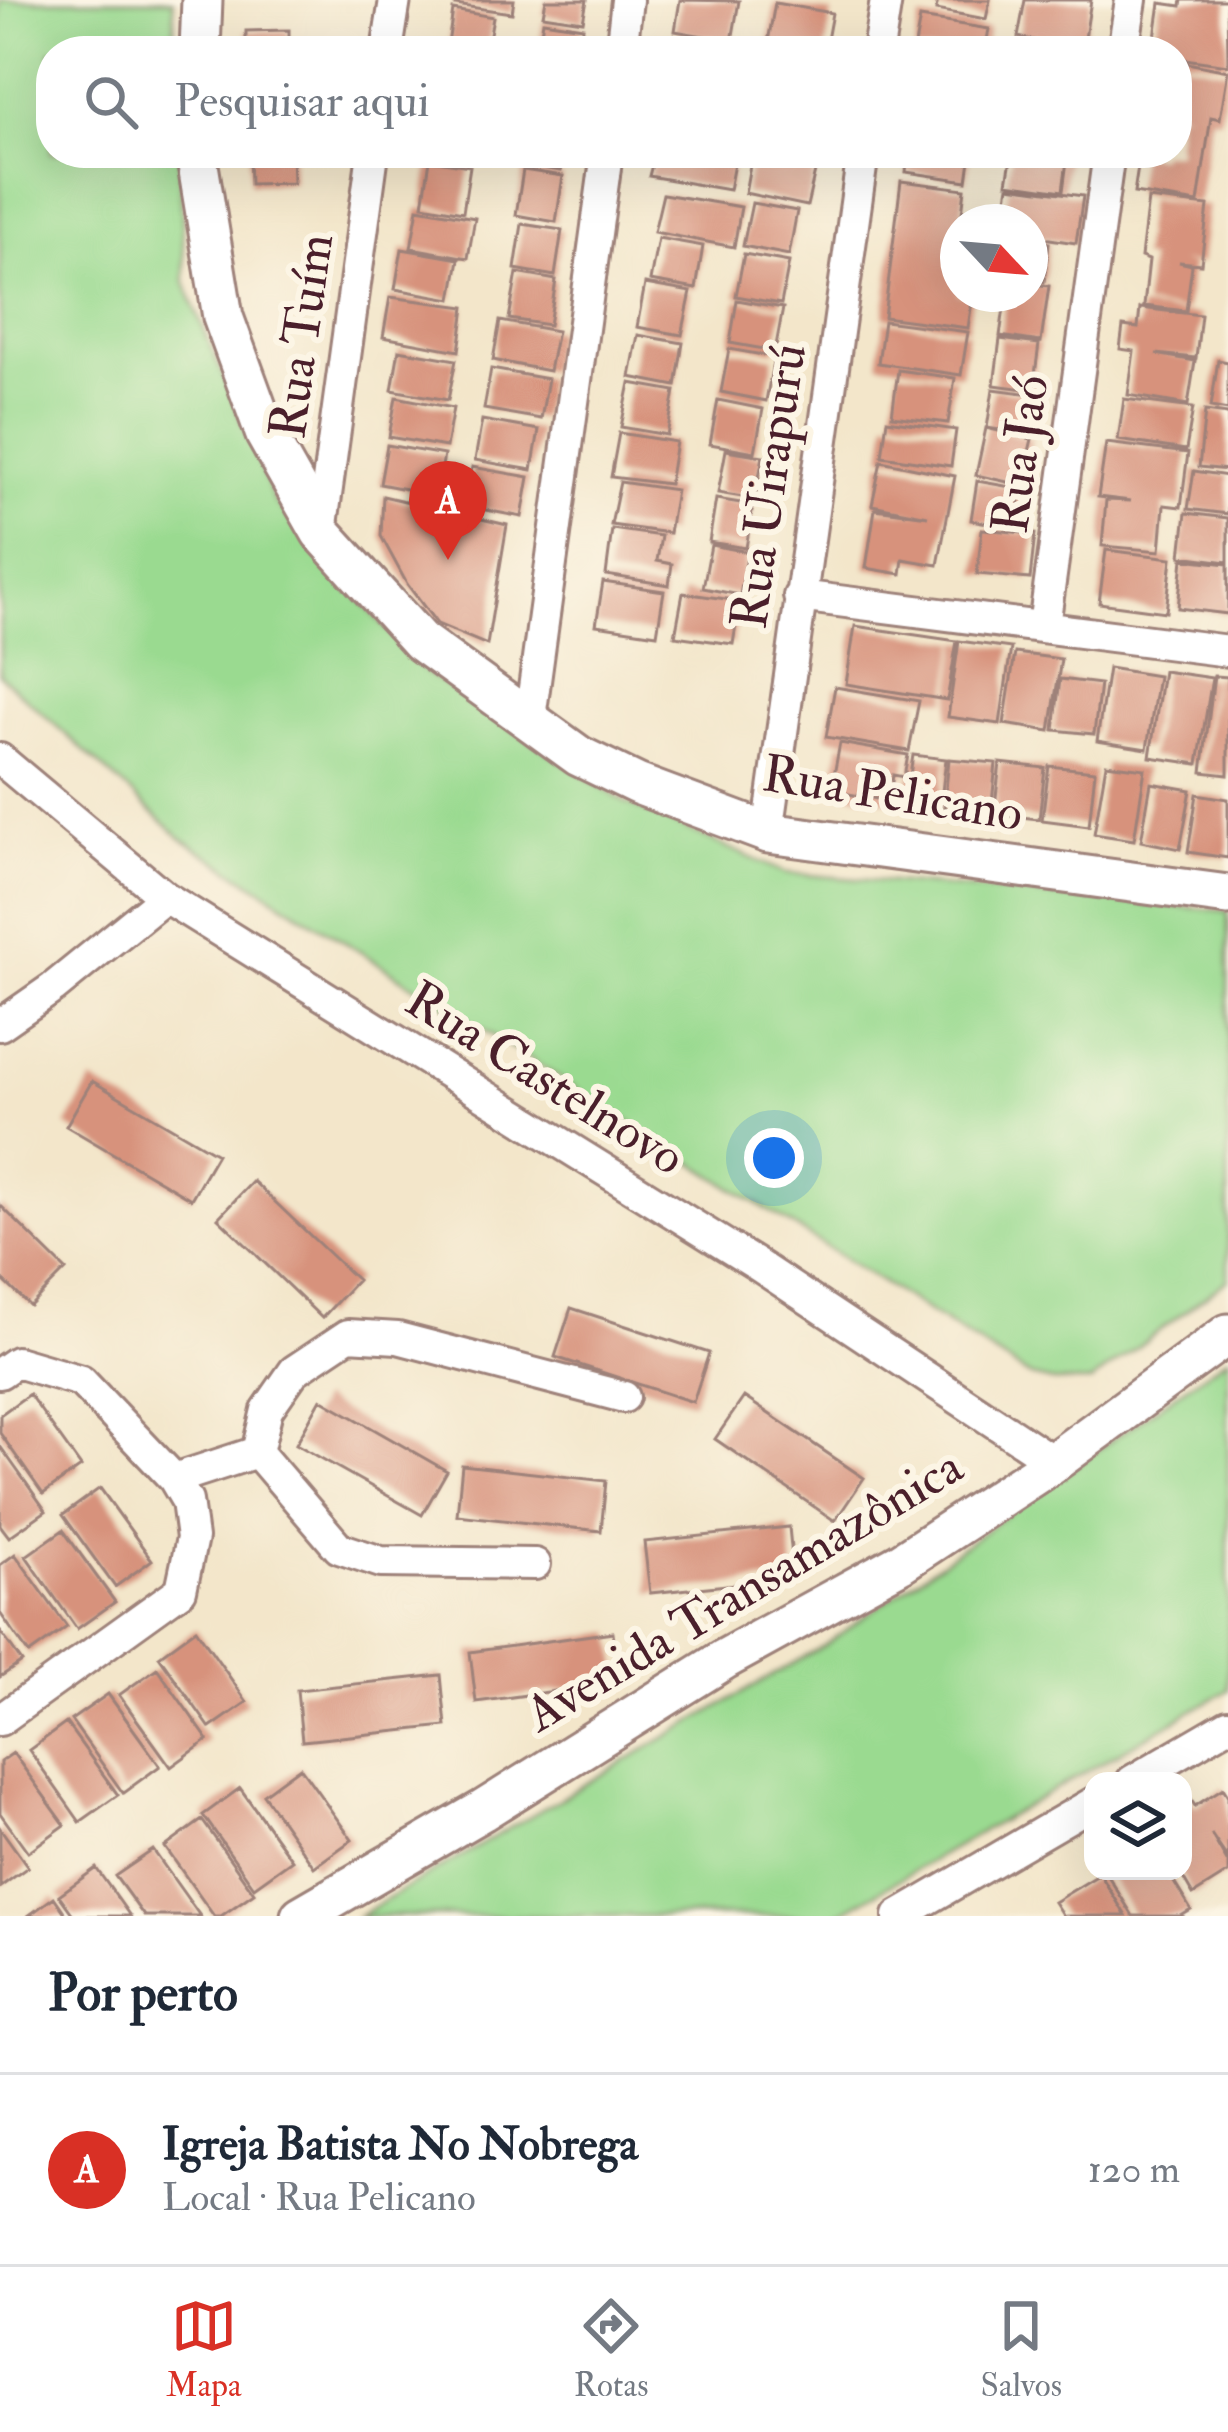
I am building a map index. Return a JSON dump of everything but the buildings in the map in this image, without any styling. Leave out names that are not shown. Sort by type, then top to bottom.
[{"type":"street","points":[[201,36],[202,0]]},
{"type":"street","points":[[390,36],[394,0]]},
{"type":"street","points":[[623,36],[628,0]]},
{"type":"street","points":[[880,36],[886,0]]},
{"type":"street","points":[[1126,36],[1130,0]]},
{"type":"street","name":"Rua Pelicano","points":[[198,168],[223,317],[266,435],[321,532],[420,641],[579,756],[767,833],[1228,895]]},
{"type":"street","name":"Rua Tuím","points":[[321,532],[372,168]]},
{"type":"street","points":[[530,718],[605,168]]},
{"type":"street","name":"Rua Uirapurú","points":[[767,833],[861,168]]},
{"type":"street","name":"Rua Jaó","points":[[1044,626],[1107,168]]},
{"type":"street","points":[[799,596],[1228,651]]},
{"type":"street","name":"Rua Castelnovo","points":[[0,759],[165,897],[759,1266],[1054,1462]]},
{"type":"street","points":[[0,1025],[165,897]]},
{"type":"street","name":"Avenida Transamazônica","points":[[301,1916],[482,1811],[725,1659],[900,1563],[1054,1462],[1228,1334]]},
{"type":"street","points":[[257,1451],[267,1410],[294,1371],[348,1335],[398,1338],[625,1397]]},
{"type":"street","points":[[0,1720],[181,1591],[192,1538],[187,1501],[174,1479],[81,1381],[8,1367]]},
{"type":"street","points":[[174,1479],[257,1451]]},
{"type":"street","points":[[257,1451],[339,1548],[382,1562],[535,1564]]},
{"type":"street","points":[[1148,1772],[1228,1726]]},
{"type":"street","points":[[899,1916],[953,1902],[1084,1809]]},
{"type":"green space","points":[[0,0],[173,0],[174,36],[36,36],[36,168],[180,168],[185,283],[274,501],[424,671],[626,803],[786,873],[1228,911],[1228,1279],[1091,1382],[1031,1377],[181,838],[0,675]]},
{"type":"green space","points":[[1228,1357],[1228,1690],[835,1916],[358,1916],[825,1645]]},
{"type":"place","name":"Igreja Batista No Nobrega","points":[[448,560]]}]
